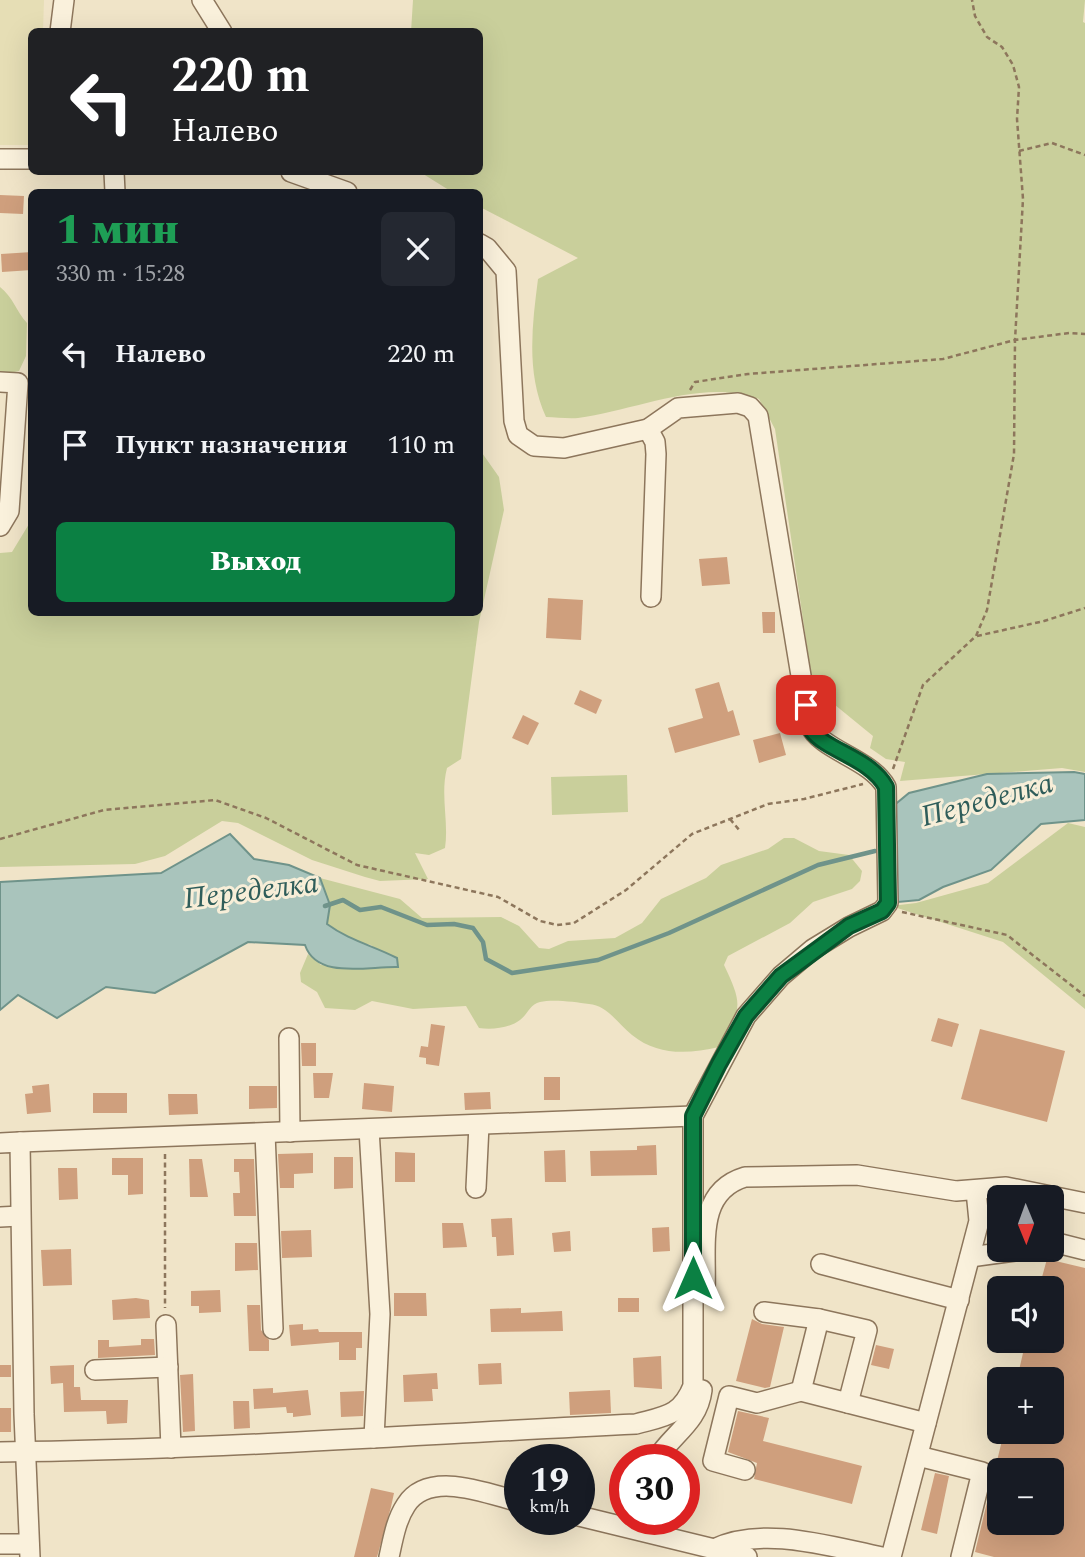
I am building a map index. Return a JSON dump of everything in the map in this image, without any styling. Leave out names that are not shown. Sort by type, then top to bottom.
[{"type":"street","points":[[60,28],[64,0]]},
{"type":"street","points":[[202,0],[220,28]]},
{"type":"street","points":[[0,159],[28,159]]},
{"type":"street","points":[[299,175],[339,189]]},
{"type":"street","points":[[0,1452],[331,1443],[374,1438],[636,1424],[671,1414],[686,1404],[693,1386],[693,1116],[746,1016],[781,976],[822,944],[882,911],[888,903],[886,787],[882,779],[816,735],[809,724],[758,416],[750,407],[738,403],[678,408],[648,429],[564,448],[534,446],[518,435],[514,421],[506,271],[483,246]]},
{"type":"street","points":[[0,383],[18,383],[7,435],[3,516]]},
{"type":"street","points":[[648,429],[655,442],[656,454],[651,597]]},
{"type":"street","points":[[289,1038],[290,1132]]},
{"type":"street","points":[[0,1143],[693,1116]]},
{"type":"street","points":[[477,1188],[479,1125]]},
{"type":"street","points":[[369,1129],[380,1314],[374,1438]]},
{"type":"street","points":[[265,1133],[273,1329]]},
{"type":"street","points":[[0,1544],[30,1551],[20,1142]]},
{"type":"street","points":[[671,1444],[690,1424],[702,1394],[708,1220],[711,1204],[727,1183],[745,1177],[857,1175],[956,1191],[1006,1187],[1085,1203]]},
{"type":"street","points":[[891,1557],[979,1220],[976,1191]]},
{"type":"street","points":[[0,1217],[20,1216]]},
{"type":"street","points":[[1064,1245],[1085,1250]]},
{"type":"street","points":[[970,1257],[987,1255]]},
{"type":"street","points":[[821,1264],[958,1300]]},
{"type":"street","points":[[764,1312],[819,1319],[867,1330],[848,1403]]},
{"type":"street","points":[[801,1391],[819,1319]]},
{"type":"street","points":[[166,1325],[171,1448]]},
{"type":"street","points":[[95,1370],[168,1367]]},
{"type":"street","points":[[745,1470],[713,1461],[729,1396],[757,1404],[801,1391],[926,1423]]},
{"type":"street","points":[[918,1456],[982,1472],[961,1557]]},
{"type":"street","points":[[389,1557],[399,1518],[407,1502],[420,1492],[454,1486],[504,1498]]},
{"type":"street","points":[[669,1535],[747,1557]]},
{"type":"street","points":[[714,1549],[731,1541],[758,1538],[816,1544],[882,1557]]},
{"type":"path","points":[[0,839],[104,810],[215,800],[266,818],[357,865],[498,897],[540,921],[557,925],[574,923],[626,890],[692,834],[768,804],[804,799],[882,779],[893,770],[923,685],[976,636],[987,610],[1014,454],[1015,340],[1023,199],[1019,151],[1019,87],[1013,65],[1002,47],[987,37],[975,16],[972,0]]},
{"type":"path","points":[[1019,151],[1052,143],[1085,155]]},
{"type":"path","points":[[678,408],[695,382],[748,374],[943,359],[1015,340],[1069,332],[1085,334]]},
{"type":"path","points":[[976,636],[1044,621],[1085,608]]},
{"type":"path","points":[[730,819],[740,831]]},
{"type":"path","points":[[888,903],[901,911],[1007,934],[1085,996]]},
{"type":"path","points":[[165,1137],[166,1325]]},
{"type":"shaded area","points":[[0,0],[44,0],[43,28],[28,28],[28,145],[0,145]]},
{"type":"green space","points":[[413,0],[1085,0],[1085,772],[1062,768],[900,781],[905,762],[886,759],[870,748],[873,736],[813,687],[775,429],[759,399],[715,392],[668,398],[578,418],[546,417],[535,383],[532,349],[538,279],[578,258],[483,209],[483,189],[447,189],[425,175],[483,175],[483,28],[411,28]]},
{"type":"green space","points":[[0,287],[27,323],[26,356],[19,371],[0,375]]},
{"type":"green space","points":[[483,454],[499,477],[504,510],[483,604]]},
{"type":"green space","points":[[28,526],[28,616],[480,616],[461,759],[447,768],[445,778],[445,848],[429,855],[415,853],[428,879],[380,881],[365,877],[312,860],[238,823],[222,821],[165,856],[135,864],[0,867],[0,553],[12,552]]},
{"type":"green space","points":[[627,775],[628,812],[552,815],[551,777]]},
{"type":"green space","points":[[1068,823],[1085,827],[1085,1009],[1003,942],[891,906],[916,903],[988,883]]},
{"type":"green space","points":[[784,838],[794,838],[819,851],[849,855],[862,871],[860,881],[852,889],[813,902],[790,923],[728,956],[724,965],[735,990],[737,1007],[732,1024],[719,1047],[674,1052],[652,1047],[632,1035],[607,1011],[589,1004],[540,1002],[516,1023],[501,1028],[484,1029],[479,1028],[466,1006],[413,1009],[372,1001],[355,1010],[325,1008],[317,992],[301,982],[300,973],[308,954],[321,965],[398,967],[371,945],[348,940],[327,923],[330,905],[320,878],[400,899],[422,918],[501,917],[519,926],[539,948],[549,949],[568,941],[615,938],[642,923],[661,899],[706,878],[721,865],[768,849]]},
{"type":"water","points":[[987,774],[1085,774],[1085,820],[1041,824],[991,870],[943,887],[919,900],[898,902],[892,887],[892,807],[909,793]]},
{"type":"water","points":[[230,834],[254,859],[289,865],[320,878],[330,905],[327,924],[344,935],[397,958],[398,967],[332,967],[311,956],[305,945],[248,942],[155,993],[106,987],[57,1018],[18,995],[0,1010],[0,882],[161,873]]},
{"type":"building","points":[[0,195],[24,196],[23,214],[0,213]]},
{"type":"building","points":[[28,252],[28,270],[2,272],[1,254]]},
{"type":"building","points":[[727,557],[730,584],[702,586],[699,559]]},
{"type":"building","points":[[548,598],[583,600],[581,640],[546,638]]},
{"type":"building","points":[[762,612],[775,612],[775,633],[763,633]]},
{"type":"building","points":[[719,682],[728,712],[733,710],[740,735],[675,753],[668,728],[703,718],[695,689]]},
{"type":"building","points":[[580,690],[602,700],[596,714],[574,704]]},
{"type":"building","points":[[523,715],[539,723],[528,745],[512,738]]},
{"type":"building","points":[[780,733],[786,755],[759,763],[753,740]]},
{"type":"building","points":[[938,1018],[959,1024],[952,1047],[931,1041]]},
{"type":"building","points":[[431,1024],[445,1026],[439,1066],[426,1064],[426,1058],[419,1057],[421,1046],[428,1047]]},
{"type":"building","points":[[980,1029],[1065,1051],[1047,1122],[961,1099]]},
{"type":"building","points":[[301,1043],[316,1043],[316,1066],[302,1066]]},
{"type":"building","points":[[313,1073],[333,1073],[329,1098],[314,1098]]},
{"type":"building","points":[[544,1077],[560,1077],[560,1100],[544,1100]]},
{"type":"building","points":[[364,1083],[394,1086],[392,1112],[362,1109]]},
{"type":"building","points":[[49,1084],[51,1112],[27,1114],[25,1094],[33,1093],[32,1086]]},
{"type":"building","points":[[249,1086],[277,1086],[277,1108],[249,1109]]},
{"type":"building","points":[[490,1092],[491,1109],[465,1110],[464,1093]]},
{"type":"building","points":[[93,1093],[127,1093],[127,1113],[93,1113]]},
{"type":"building","points":[[168,1094],[197,1094],[198,1114],[169,1115]]},
{"type":"building","points":[[656,1145],[657,1175],[591,1176],[590,1151],[637,1150],[637,1146]]},
{"type":"building","points":[[565,1150],[566,1182],[545,1182],[544,1151]]},
{"type":"building","points":[[395,1152],[415,1153],[415,1182],[395,1182]]},
{"type":"building","points":[[313,1153],[313,1173],[294,1174],[294,1188],[280,1188],[278,1154]]},
{"type":"building","points":[[334,1157],[353,1157],[353,1188],[334,1189]]},
{"type":"building","points":[[112,1158],[143,1158],[143,1194],[128,1195],[128,1175],[112,1175]]},
{"type":"building","points":[[189,1159],[202,1159],[208,1197],[190,1197]]},
{"type":"building","points":[[234,1159],[254,1159],[256,1216],[234,1216],[233,1193],[240,1193],[239,1172],[234,1172]]},
{"type":"building","points":[[58,1168],[77,1168],[78,1199],[59,1200]]},
{"type":"building","points":[[512,1218],[514,1255],[497,1256],[491,1219]]},
{"type":"building","points":[[442,1223],[463,1223],[467,1247],[443,1248]]},
{"type":"building","points":[[669,1227],[670,1251],[653,1252],[652,1228]]},
{"type":"building","points":[[311,1230],[312,1257],[282,1258],[281,1231]]},
{"type":"building","points":[[570,1231],[571,1251],[554,1252],[552,1233]]},
{"type":"building","points":[[235,1243],[257,1243],[258,1270],[235,1271]]},
{"type":"building","points":[[71,1249],[72,1285],[43,1286],[41,1250]]},
{"type":"building","points":[[1046,1262],[1085,1268],[1085,1557],[994,1557],[975,1552],[987,1502],[987,1535],[1064,1535],[1064,1458],[998,1458],[1001,1444],[1064,1444],[1064,1367],[1020,1367],[1023,1353],[1064,1353],[1064,1276],[1042,1276]]},
{"type":"building","points":[[220,1290],[221,1312],[199,1313],[199,1306],[191,1306],[191,1291]]},
{"type":"building","points":[[394,1293],[426,1293],[427,1316],[394,1316]]},
{"type":"building","points":[[618,1298],[639,1298],[639,1312],[618,1312]]},
{"type":"building","points":[[112,1300],[149,1300],[150,1318],[113,1320]]},
{"type":"building","points":[[247,1305],[260,1305],[261,1330],[269,1340],[269,1351],[249,1351]]},
{"type":"building","points":[[521,1308],[521,1313],[562,1311],[563,1331],[491,1332],[490,1309]]},
{"type":"building","points":[[752,1319],[762,1324],[784,1327],[770,1387],[736,1381]]},
{"type":"building","points":[[303,1324],[303,1330],[362,1332],[362,1348],[356,1348],[356,1360],[339,1360],[339,1342],[291,1346],[289,1325]]},
{"type":"building","points":[[141,1339],[154,1339],[155,1355],[98,1358],[98,1340],[109,1340],[109,1347],[141,1345]]},
{"type":"building","points":[[876,1345],[894,1349],[889,1369],[871,1365]]},
{"type":"building","points":[[661,1356],[662,1389],[634,1387],[633,1358]]},
{"type":"building","points":[[501,1363],[502,1384],[479,1385],[478,1364]]},
{"type":"building","points":[[0,1365],[11,1365],[11,1377],[0,1377]]},
{"type":"building","points":[[74,1365],[74,1387],[80,1387],[81,1400],[128,1400],[127,1423],[107,1424],[106,1411],[64,1412],[63,1383],[51,1384],[50,1366]]},
{"type":"building","points":[[437,1373],[438,1389],[432,1389],[433,1401],[404,1402],[403,1375]]},
{"type":"building","points":[[193,1374],[195,1431],[183,1432],[180,1375]]},
{"type":"building","points":[[273,1388],[273,1393],[308,1390],[311,1415],[293,1417],[293,1413],[287,1413],[286,1407],[254,1409],[253,1389]]},
{"type":"building","points":[[610,1390],[611,1413],[570,1415],[569,1392]]},
{"type":"building","points":[[364,1391],[363,1416],[341,1417],[340,1392]]},
{"type":"building","points":[[233,1401],[249,1401],[250,1428],[234,1429]]},
{"type":"building","points":[[0,1408],[11,1408],[11,1432],[0,1432]]},
{"type":"building","points":[[738,1411],[769,1418],[763,1441],[862,1466],[852,1504],[754,1479],[757,1463],[728,1452]]},
{"type":"building","points":[[935,1473],[949,1476],[937,1534],[921,1530]]},
{"type":"building","points":[[371,1488],[394,1493],[391,1507],[377,1557],[354,1557]]},
{"type":"waterway","name":"Переделка","points":[[325,906],[343,900],[360,910],[381,907],[427,925],[454,924],[473,928],[483,942],[486,959],[512,973],[598,960],[669,933],[818,865],[875,851]]},
{"type":"route","points":[[693,1278],[693,1116],[719,1064],[746,1016],[781,976],[813,949],[849,926],[882,911],[888,903],[886,787],[882,779],[864,764],[816,735],[809,724],[806,705]]}]
